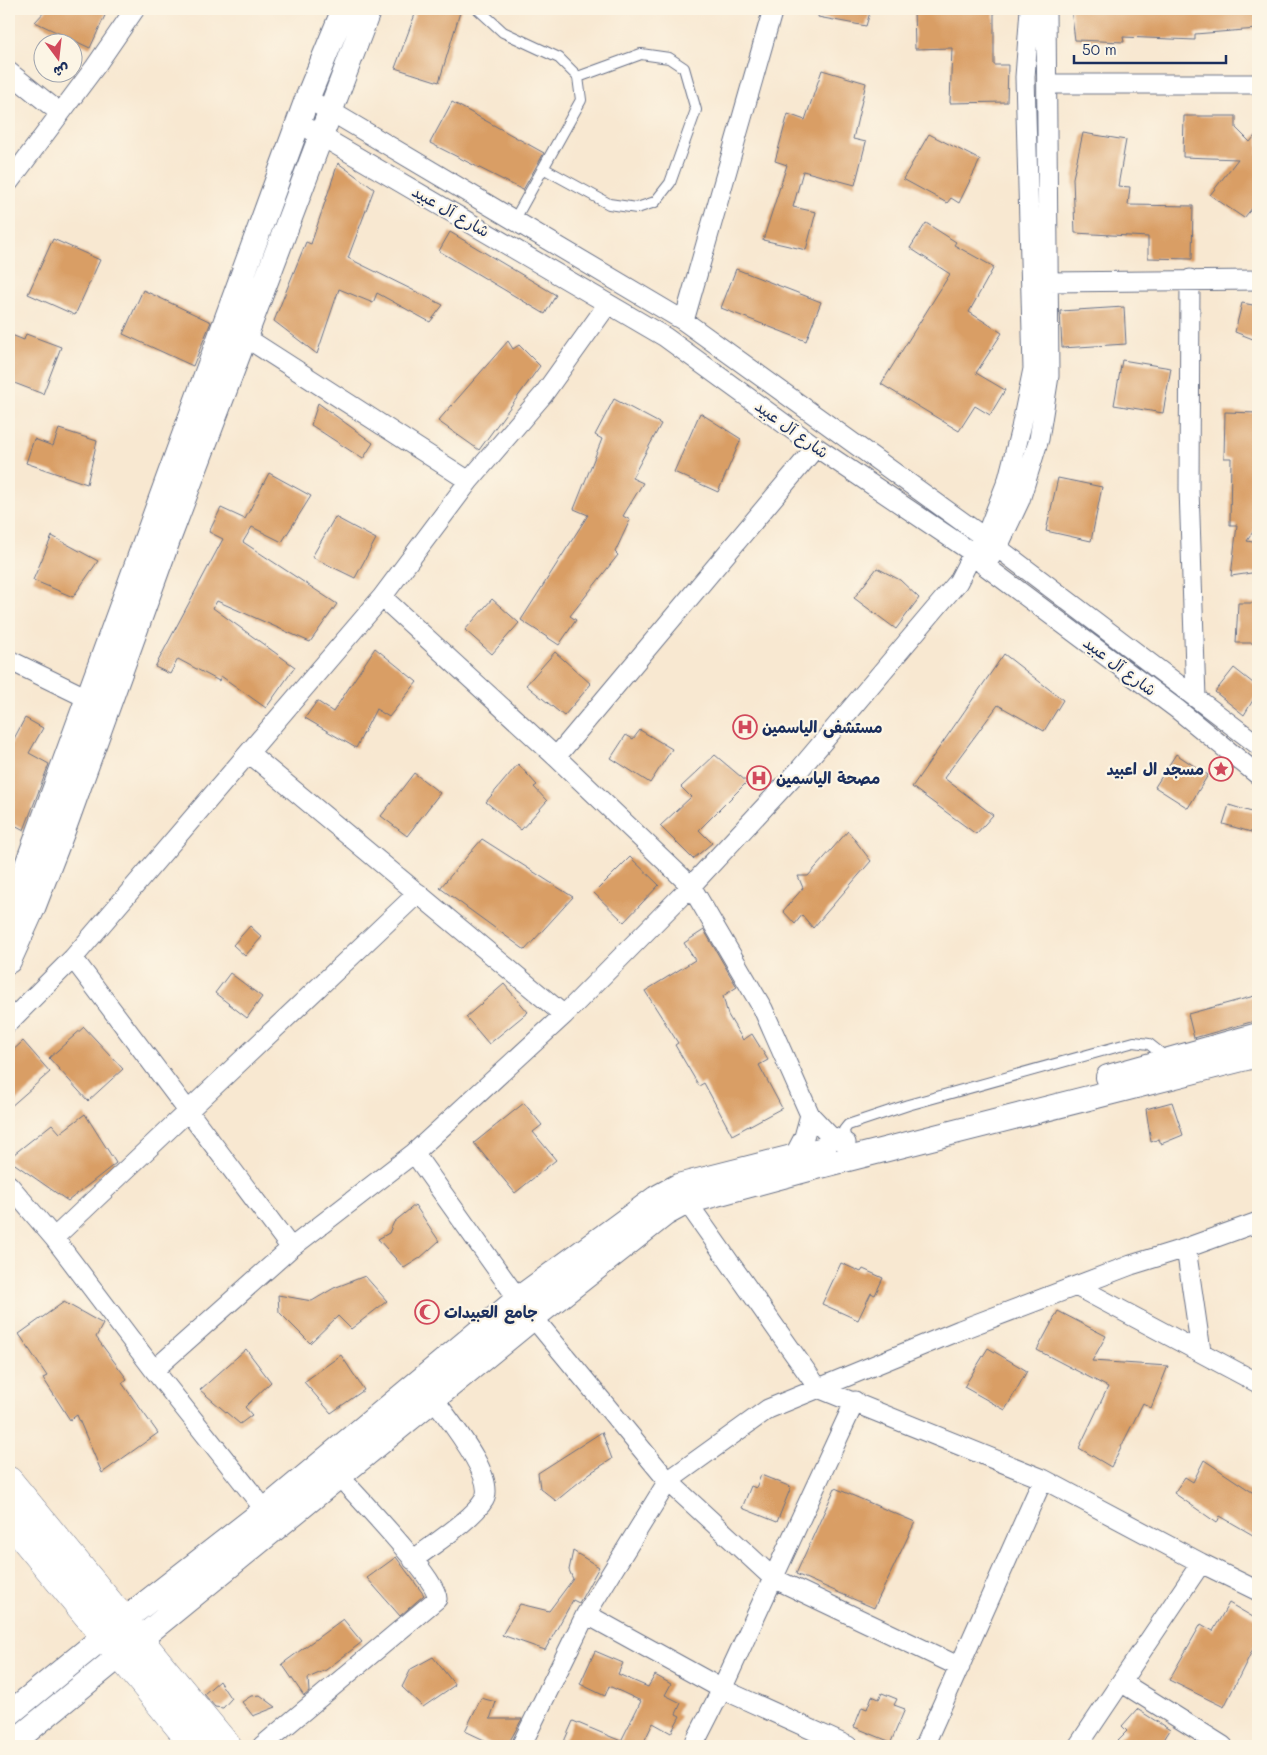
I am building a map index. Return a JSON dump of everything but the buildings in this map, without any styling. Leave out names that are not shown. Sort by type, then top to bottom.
[{"type":"main road","points":[[9,1481],[122,1637],[195,1746]]},
{"type":"main road","points":[[9,1520],[226,1746]]},
{"type":"street","points":[[9,182],[95,67],[135,9]]},
{"type":"street","points":[[9,914],[307,99],[344,9]]},
{"type":"street","points":[[9,962],[33,908],[57,846],[164,549],[370,9]]},
{"type":"street","points":[[684,321],[773,9]]},
{"type":"street","points":[[991,543],[1022,428],[1033,369],[1025,77],[1030,9]]},
{"type":"street","points":[[154,1370],[292,1248],[414,1153],[564,1015],[691,886],[800,769],[978,559],[1020,500],[1039,439],[1049,376],[1046,9]]},
{"type":"street","points":[[9,72],[60,113]]},
{"type":"street","points":[[1047,84],[1258,84]]},
{"type":"street","name":"شارع آل عبيد","points":[[307,99],[515,219],[684,321],[991,543],[1258,745]]},
{"type":"street","name":"شارع آل عبيد","points":[[299,122],[665,337],[816,447],[978,559],[1177,709],[1258,775]]},
{"type":"street","points":[[1190,280],[1189,488],[1196,698]]},
{"type":"street","points":[[1048,282],[1258,280]]},
{"type":"street","points":[[9,1022],[73,958],[382,597],[469,481],[543,394],[608,304]]},
{"type":"street","points":[[245,337],[469,481]]},
{"type":"street","points":[[556,757],[816,447]]},
{"type":"street","points":[[382,597],[556,757],[691,886],[763,1009],[810,1115],[828,1134],[846,1143]]},
{"type":"street","points":[[9,660],[88,698]]},
{"type":"street","points":[[249,753],[564,1015]]},
{"type":"street","points":[[54,1238],[418,893]]},
{"type":"street","points":[[73,958],[292,1248]]},
{"type":"street","points":[[9,1714],[122,1637],[339,1476],[534,1317],[666,1214],[682,1194],[794,1156],[1055,1092],[1258,1035]]},
{"type":"street","points":[[9,1746],[122,1637],[265,1510],[518,1299],[656,1198],[682,1194],[1258,1055]]},
{"type":"street","points":[[794,1156],[804,1137],[810,1115]]},
{"type":"street","points":[[414,1153],[518,1299],[668,1481],[773,1578],[960,1667]]},
{"type":"street","points":[[9,1185],[54,1238],[154,1370],[265,1510]]},
{"type":"street","points":[[682,1194],[818,1388],[855,1401],[1043,1479],[1201,1563],[1258,1591]]},
{"type":"street","points":[[524,1745],[586,1614],[668,1481],[768,1409],[1131,1265],[1186,1248],[1258,1222]]},
{"type":"street","points":[[1186,1248],[1201,1351]]},
{"type":"street","points":[[1076,1286],[1258,1383]]},
{"type":"street","points":[[413,1560],[476,1510],[485,1498],[486,1485],[480,1466],[434,1399]]},
{"type":"street","points":[[693,1746],[722,1689],[855,1401]]},
{"type":"street","points":[[262,1746],[437,1599],[436,1590],[413,1560],[339,1476]]},
{"type":"street","points":[[924,1746],[1043,1479]]},
{"type":"street","points":[[1078,1746],[1201,1563]]},
{"type":"street","points":[[586,1614],[722,1689],[848,1746]]},
{"type":"street","points":[[1121,1682],[1224,1746]]},
{"type":"lane","points":[[478,9],[503,32],[558,58],[578,77],[581,100],[515,219]]},
{"type":"lane","points":[[543,168],[609,204],[637,208],[655,202],[670,183],[696,110],[684,68],[669,58],[641,54],[578,77]]},
{"type":"place","name":"مستشفى الياسمين","points":[[745,727]]},
{"type":"place","name":"مسجد ال اعبيد","points":[[1221,769]]},
{"type":"place","name":"مصحة الياسمين","points":[[759,778]]},
{"type":"place","name":"جامع العبيدات","points":[[427,1312]]}]
